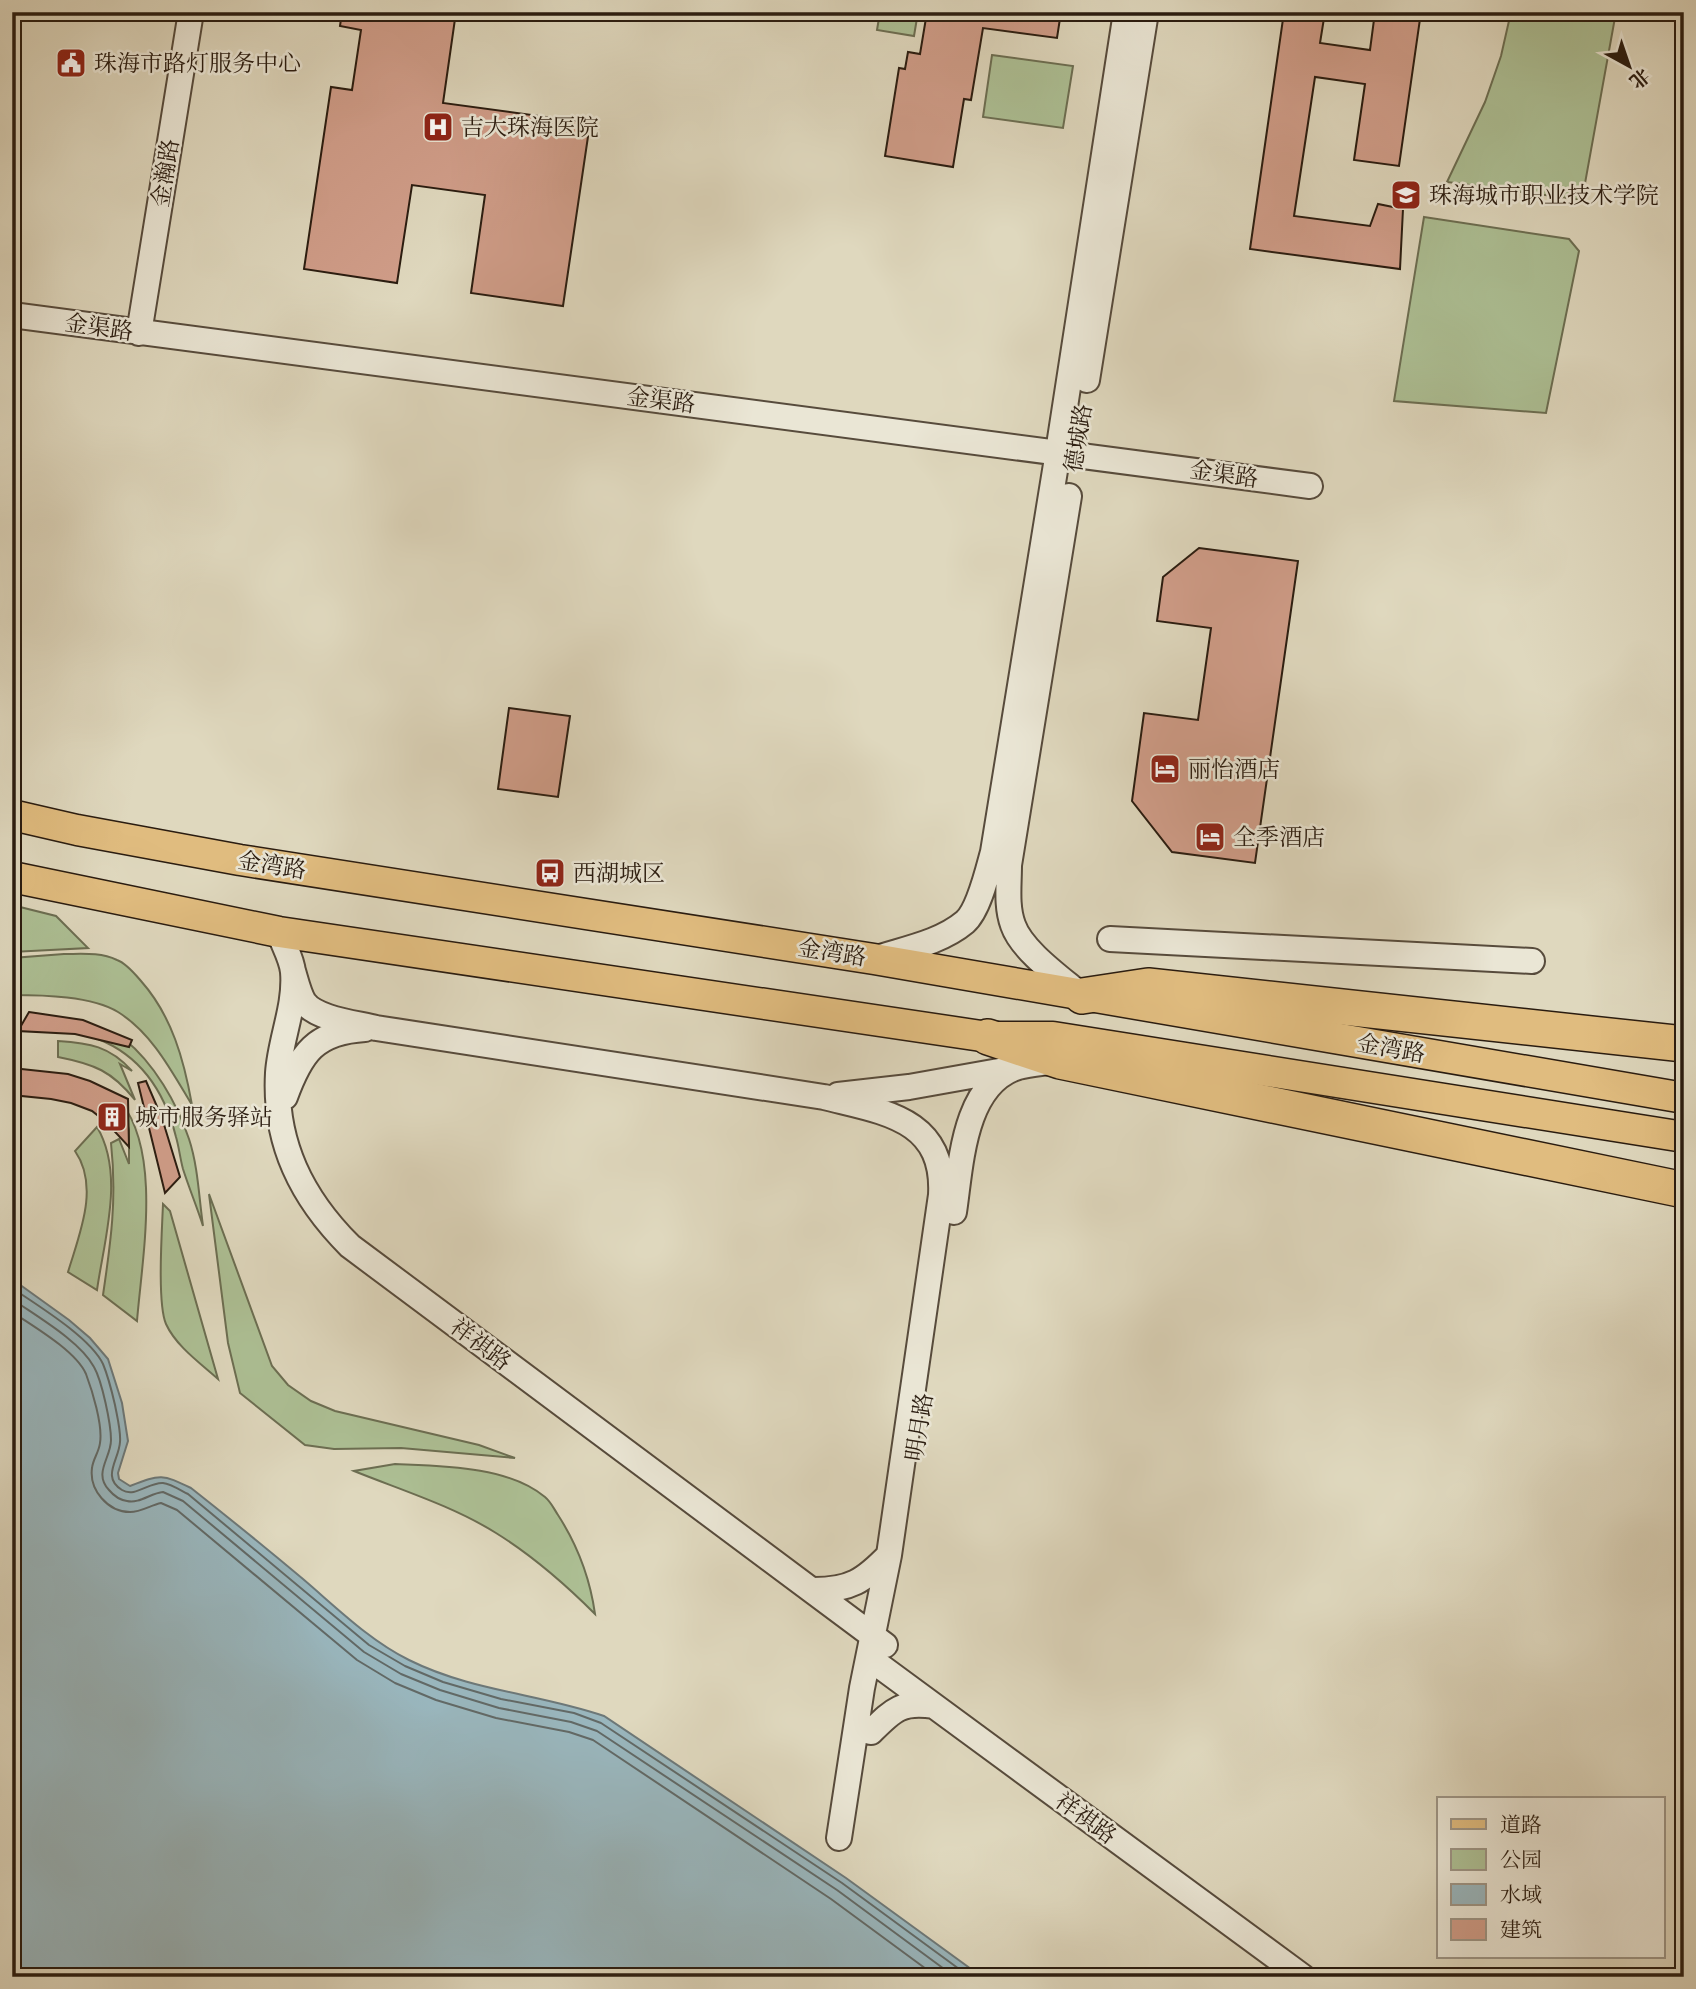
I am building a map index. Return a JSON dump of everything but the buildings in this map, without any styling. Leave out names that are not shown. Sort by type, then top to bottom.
[{"type":"highway","points":[[1082,996],[1148,986],[1684,1044]]},
{"type":"highway","points":[[988,1037],[1060,1060],[1684,1190]]},
{"type":"main road","name":"金湾路","points":[[12,815],[77,830],[240,860],[874,959],[1684,1098]]},
{"type":"main road","name":"金湾路","points":[[12,877],[279,932],[988,1037],[1053,1037],[1684,1137]]},
{"type":"street","name":"金瀚路","points":[[139,333],[191,12]]},
{"type":"street","name":"德城路","points":[[1067,453],[1126,12]]},
{"type":"street","name":"德城路","points":[[1001,858],[1067,453],[1146,12]]},
{"type":"street","name":"金渠路","points":[[12,315],[1310,486]]},
{"type":"street","points":[[874,959],[933,941],[967,921],[1001,858]]},
{"type":"street","points":[[1001,858],[1013,927],[1040,960],[1082,996]]},
{"type":"street","name":"祥祺路","points":[[279,932],[293,971],[291,1006],[278,1072],[280,1111],[287,1146],[295,1172],[310,1200],[325,1221],[349,1246],[814,1590],[934,1706],[1303,1977]]},
{"type":"street","points":[[1110,939],[1532,961]]},
{"type":"street","points":[[293,971],[303,1000],[319,1014],[376,1028],[824,1097],[909,1087],[1016,1068]]},
{"type":"street","points":[[280,1111],[296,1066],[310,1048],[328,1036],[349,1030],[376,1028]]},
{"type":"street","name":"明月路","points":[[824,1097],[890,1114],[909,1123],[927,1139],[938,1158],[942,1176],[888,1555],[877,1652],[871,1732],[846,1843],[862,1688],[877,1652],[966,1134],[981,1097],[995,1082],[1016,1068],[1060,1060]]},
{"type":"street","points":[[814,1590],[833,1590],[852,1585],[871,1574],[888,1555]]},
{"type":"street","points":[[871,1732],[888,1715],[901,1707],[916,1703],[934,1706]]},
{"type":"green space","points":[[880,12],[918,12],[914,36],[877,30]]},
{"type":"green space","points":[[1511,12],[1616,12],[1582,200],[1447,182],[1485,102],[1501,56]]},
{"type":"green space","points":[[992,55],[1073,66],[1063,128],[983,117]]},
{"type":"green space","points":[[1424,217],[1569,239],[1579,251],[1546,413],[1394,401]]},
{"type":"green space","points":[[12,905],[56,916],[88,948],[12,952]]},
{"type":"green space","points":[[64,954],[111,957],[124,964],[141,981],[169,1024],[185,1072],[192,1105],[151,1042],[118,1012],[81,1000],[12,995],[12,958]]},
{"type":"green space","points":[[98,1039],[124,1039],[155,1072],[171,1098],[192,1149],[203,1226],[183,1169],[171,1121],[158,1091],[127,1055]]},
{"type":"green space","points":[[58,1041],[98,1047],[116,1056],[132,1071],[120,1064],[135,1100],[110,1075],[82,1063],[58,1057]]},
{"type":"green space","points":[[121,1102],[134,1124],[145,1178],[145,1238],[137,1321],[103,1295],[112,1219],[111,1143],[119,1139],[129,1164],[129,1130]]},
{"type":"green space","points":[[97,1127],[110,1165],[111,1186],[97,1290],[68,1272],[82,1227],[87,1195],[82,1165],[75,1151]]},
{"type":"green space","points":[[209,1194],[272,1366],[288,1385],[311,1401],[335,1411],[479,1445],[515,1458],[401,1448],[334,1449],[305,1445],[240,1393],[228,1343]]},
{"type":"green space","points":[[163,1204],[170,1211],[218,1379],[182,1347],[166,1324],[161,1284]]},
{"type":"green space","points":[[395,1464],[453,1467],[494,1473],[530,1487],[545,1497],[577,1550],[590,1588],[595,1614],[548,1571],[496,1533],[445,1507],[354,1471]]},
{"type":"water","points":[[12,1279],[69,1320],[90,1338],[108,1359],[122,1403],[128,1441],[118,1473],[119,1479],[130,1486],[161,1477],[191,1488],[367,1633],[409,1660],[481,1686],[604,1716],[846,1878],[982,1977],[12,1977]]},
{"type":"place","name":"珠海市路灯服务中心","points":[[71,63]]},
{"type":"place","name":"吉大珠海医院","points":[[438,127]]},
{"type":"place","name":"珠海城市职业技术学院","points":[[1406,195]]},
{"type":"place","name":"丽怡酒店","points":[[1165,769]]},
{"type":"place","name":"全季酒店","points":[[1210,837]]},
{"type":"place","name":"西湖城区","points":[[550,873]]},
{"type":"place","name":"城市服务驿站","points":[[112,1117]]}]
